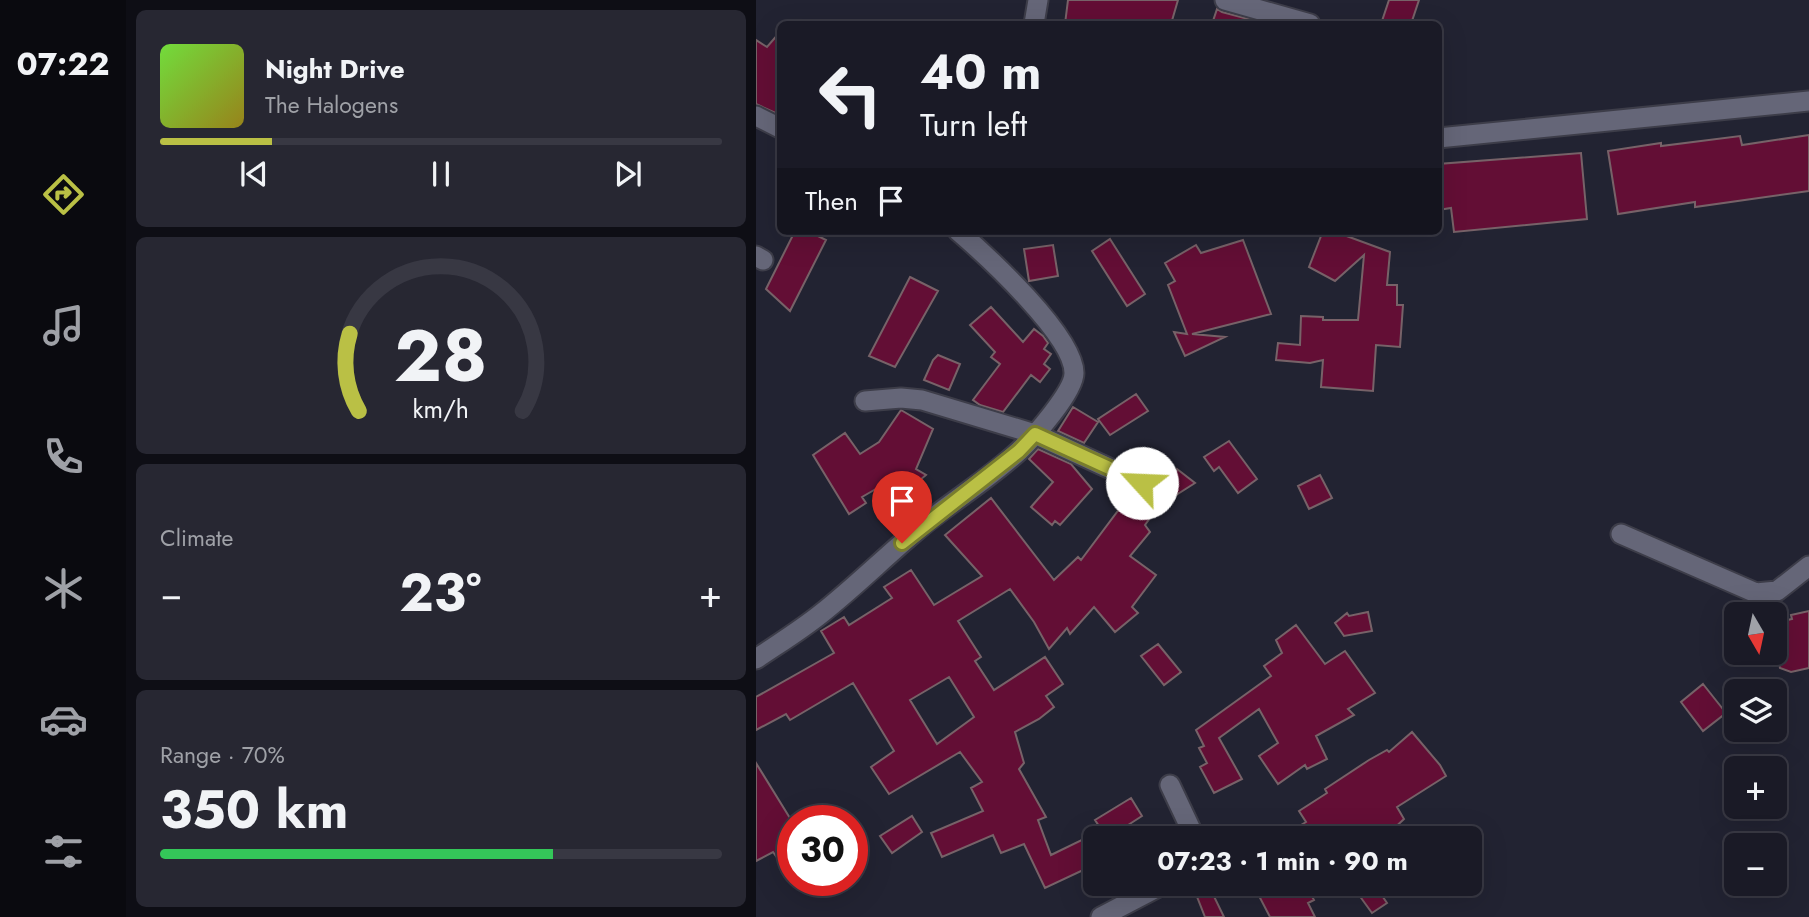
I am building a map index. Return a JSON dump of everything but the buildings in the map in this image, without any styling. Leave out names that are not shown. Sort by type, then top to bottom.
[{"type":"street","points":[[1034,21],[1038,0]]},
{"type":"street","points":[[1225,0],[1299,21]]},
{"type":"street","points":[[1442,138],[1809,101]]},
{"type":"street","points":[[756,116],[777,126]]},
{"type":"street","points":[[756,659],[822,613],[922,526],[1019,451],[1071,387],[1074,376],[1073,362],[1054,329],[963,235]]},
{"type":"street","points":[[865,401],[901,398],[922,400],[1035,434],[1163,493]]},
{"type":"street","points":[[1621,534],[1756,593],[1777,591],[1809,566]]},
{"type":"street","points":[[1170,785],[1189,826]]},
{"type":"street","points":[[1101,917],[1141,896]]},
{"type":"route","points":[[902,543],[1019,451],[1035,434],[1142,483]]}]
